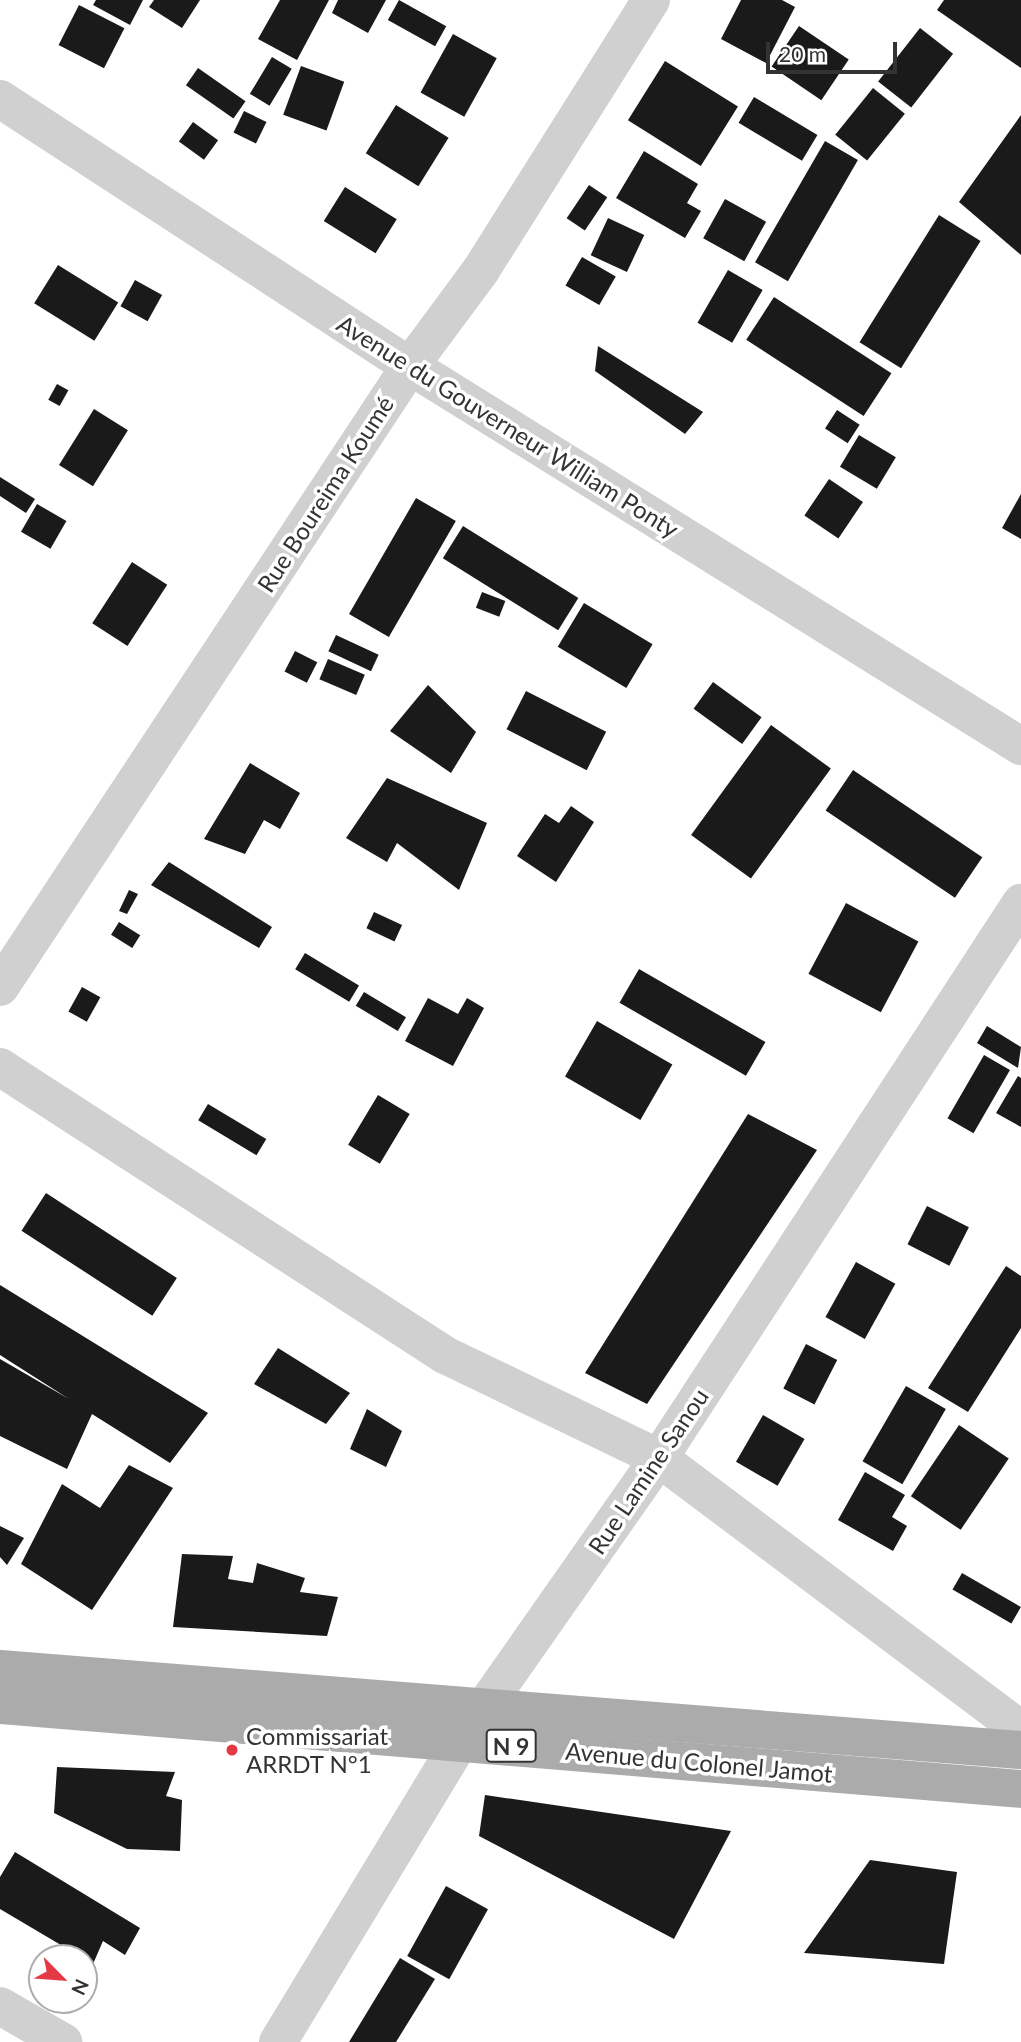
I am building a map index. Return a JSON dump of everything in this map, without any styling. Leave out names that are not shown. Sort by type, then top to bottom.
[{"type":"main road","name":"Avenue du Colonel Jamot","points":[[0,1669],[1021,1750]]},
{"type":"main road","name":"Avenue du Colonel Jamot","points":[[0,1705],[1021,1789]]},
{"type":"street","name":"Rue Boureima Koumé","points":[[0,987],[410,366],[481,270],[650,0]]},
{"type":"street","name":"Avenue du Gouverneur William Ponty","points":[[0,99],[410,366],[1021,746]]},
{"type":"street","name":"Rue Lamine Sanou","points":[[278,2042],[460,1742],[659,1458],[1021,903]]},
{"type":"street","points":[[0,1067],[445,1355],[659,1458],[1021,1730]]},
{"type":"street","points":[[0,2006],[63,2042]]},
{"type":"building","points":[[96,0],[143,0],[130,25],[93,5]]},
{"type":"building","points":[[154,0],[200,0],[182,28],[149,7]]},
{"type":"building","points":[[280,0],[329,0],[297,60],[258,39]]},
{"type":"building","points":[[338,0],[386,0],[368,33],[332,13]]},
{"type":"building","points":[[399,0],[446,26],[435,46],[388,20]]},
{"type":"building","points":[[741,0],[782,0],[795,7],[766,63],[721,39]]},
{"type":"building","points":[[944,0],[1021,0],[1021,68],[937,10]]},
{"type":"building","points":[[79,5],[124,28],[104,68],[59,45]]},
{"type":"building","points":[[799,26],[849,60],[821,100],[772,67]]},
{"type":"building","points":[[920,28],[953,54],[911,107],[878,82]]},
{"type":"building","points":[[453,34],[497,58],[464,117],[421,93]]},
{"type":"building","points":[[272,57],[292,69],[270,106],[250,94]]},
{"type":"building","points":[[665,61],[738,107],[701,166],[628,120]]},
{"type":"building","points":[[301,66],[344,82],[326,131],[283,115]]},
{"type":"building","points":[[198,68],[246,101],[233,118],[186,85]]},
{"type":"building","points":[[873,88],[905,114],[867,160],[835,135]]},
{"type":"building","points":[[754,97],[817,135],[802,161],[739,123]]},
{"type":"building","points":[[396,105],[449,138],[418,186],[366,153]]},
{"type":"building","points":[[244,111],[266,122],[256,144],[233,133]]},
{"type":"building","points":[[1021,115],[1021,255],[959,202]]},
{"type":"building","points":[[193,122],[218,140],[204,160],[179,141]]},
{"type":"building","points":[[825,141],[858,160],[788,281],[755,262]]},
{"type":"building","points":[[644,151],[698,184],[687,203],[701,211],[685,238],[616,198]]},
{"type":"building","points":[[589,185],[607,197],[585,230],[567,218]]},
{"type":"building","points":[[345,187],[397,219],[376,253],[324,221]]},
{"type":"building","points":[[725,199],[766,222],[744,261],[703,238]]},
{"type":"building","points":[[939,215],[981,241],[901,368],[860,342]]},
{"type":"building","points":[[608,218],[644,235],[627,272],[591,255]]},
{"type":"building","points":[[582,257],[616,277],[599,305],[566,286]]},
{"type":"building","points":[[58,265],[118,303],[94,341],[34,303]]},
{"type":"building","points":[[728,270],[763,290],[732,343],[698,323]]},
{"type":"building","points":[[135,280],[162,295],[148,321],[120,306]]},
{"type":"building","points":[[774,297],[891,373],[864,416],[746,340]]},
{"type":"building","points":[[598,346],[703,412],[685,434],[595,371]]},
{"type":"building","points":[[57,384],[68,390],[60,406],[48,400]]},
{"type":"building","points":[[94,409],[128,430],[93,486],[59,465]]},
{"type":"building","points":[[837,410],[860,425],[848,443],[825,428]]},
{"type":"building","points":[[859,435],[896,457],[877,489],[840,467]]},
{"type":"building","points":[[0,477],[35,499],[26,513],[0,496]]},
{"type":"building","points":[[829,479],[863,502],[838,538],[804,515]]},
{"type":"building","points":[[1021,494],[1021,539],[1002,528]]},
{"type":"building","points":[[416,498],[456,521],[389,637],[349,614]]},
{"type":"building","points":[[37,504],[66,521],[50,549],[21,532]]},
{"type":"building","points":[[463,526],[578,598],[558,630],[443,558]]},
{"type":"building","points":[[132,562],[167,585],[127,646],[92,623]]},
{"type":"building","points":[[482,592],[505,601],[499,617],[476,608]]},
{"type":"building","points":[[584,603],[653,644],[626,688],[558,647]]},
{"type":"building","points":[[336,635],[379,655],[371,671],[328,651]]},
{"type":"building","points":[[295,651],[317,662],[307,683],[285,671]]},
{"type":"building","points":[[328,659],[365,675],[356,695],[319,679]]},
{"type":"building","points":[[713,682],[762,717],[742,744],[694,709]]},
{"type":"building","points":[[428,685],[476,732],[451,773],[390,731]]},
{"type":"building","points":[[526,691],[606,732],[587,770],[506,729]]},
{"type":"building","points":[[771,725],[831,768],[751,879],[691,835]]},
{"type":"building","points":[[250,763],[300,793],[280,829],[264,820],[245,854],[204,839]]},
{"type":"building","points":[[853,770],[982,857],[955,898],[826,811]]},
{"type":"building","points":[[387,778],[487,823],[459,890],[397,843],[387,862],[346,838]]},
{"type":"building","points":[[571,806],[594,822],[556,882],[517,856],[545,814],[559,823]]},
{"type":"building","points":[[169,862],[272,927],[259,948],[151,885]]},
{"type":"building","points":[[129,890],[138,894],[127,914],[119,911]]},
{"type":"building","points":[[846,903],[918,941],[881,1012],[808,974]]},
{"type":"building","points":[[374,912],[402,925],[394,941],[366,928]]},
{"type":"building","points":[[119,922],[140,935],[132,948],[111,935]]},
{"type":"building","points":[[305,953],[359,985],[349,1002],[295,969]]},
{"type":"building","points":[[639,969],[765,1042],[746,1076],[620,1003]]},
{"type":"building","points":[[82,987],[100,997],[87,1022],[68,1011]]},
{"type":"building","points":[[364,992],[406,1017],[398,1031],[356,1006]]},
{"type":"building","points":[[428,998],[458,1014],[467,998],[484,1008],[453,1066],[405,1041]]},
{"type":"building","points":[[597,1021],[672,1064],[640,1120],[565,1076]]},
{"type":"building","points":[[987,1026],[1021,1047],[1018,1068],[977,1043]]},
{"type":"building","points":[[984,1055],[1010,1070],[973,1133],[948,1118]]},
{"type":"building","points":[[1018,1076],[1021,1078],[1021,1127],[996,1113]]},
{"type":"building","points":[[378,1095],[410,1114],[380,1164],[348,1145]]},
{"type":"building","points":[[208,1104],[266,1139],[257,1155],[198,1120]]},
{"type":"building","points":[[748,1114],[817,1150],[647,1404],[585,1373]]},
{"type":"building","points":[[46,1193],[177,1278],[152,1316],[21,1231]]},
{"type":"building","points":[[927,1206],[969,1227],[949,1266],[907,1244]]},
{"type":"building","points":[[856,1262],[895,1284],[865,1339],[825,1317]]},
{"type":"building","points":[[1006,1266],[1021,1276],[1021,1328],[968,1412],[928,1388]]},
{"type":"building","points":[[0,1285],[208,1413],[170,1463],[92,1414],[67,1469],[0,1436],[0,1359],[69,1399],[0,1355]]},
{"type":"building","points":[[806,1344],[837,1360],[814,1404],[783,1389]]},
{"type":"building","points":[[278,1348],[350,1393],[326,1424],[254,1384]]},
{"type":"building","points":[[906,1386],[946,1409],[902,1484],[862,1461]]},
{"type":"building","points":[[367,1409],[402,1431],[386,1467],[350,1449]]},
{"type":"building","points":[[763,1415],[805,1439],[778,1486],[736,1462]]},
{"type":"building","points":[[959,1425],[1009,1459],[961,1530],[911,1496]]},
{"type":"building","points":[[129,1465],[173,1488],[92,1610],[21,1564],[62,1484],[100,1508]]},
{"type":"building","points":[[865,1472],[905,1495],[892,1517],[907,1526],[893,1551],[838,1520]]},
{"type":"building","points":[[0,1526],[24,1538],[7,1565],[0,1557]]},
{"type":"building","points":[[182,1554],[233,1556],[228,1579],[253,1583],[257,1563],[305,1578],[300,1592],[338,1597],[327,1636],[173,1627]]},
{"type":"building","points":[[962,1573],[1021,1607],[1011,1623],[952,1589]]},
{"type":"building","points":[[57,1767],[175,1772],[166,1796],[182,1800],[180,1851],[127,1849],[54,1813]]},
{"type":"building","points":[[485,1795],[731,1831],[674,1939],[479,1836]]},
{"type":"building","points":[[15,1852],[140,1928],[125,1955],[103,1941],[98,1952],[98,1944],[59,1944],[0,1909],[0,1877]]},
{"type":"building","points":[[870,1860],[957,1872],[944,1964],[804,1953]]},
{"type":"building","points":[[446,1886],[488,1909],[449,1979],[407,1956]]},
{"type":"building","points":[[400,1958],[435,1979],[396,2042],[349,2042]]},
{"type":"place","name":"Commissariat ARRDT N°1","points":[[232,1750]]}]
